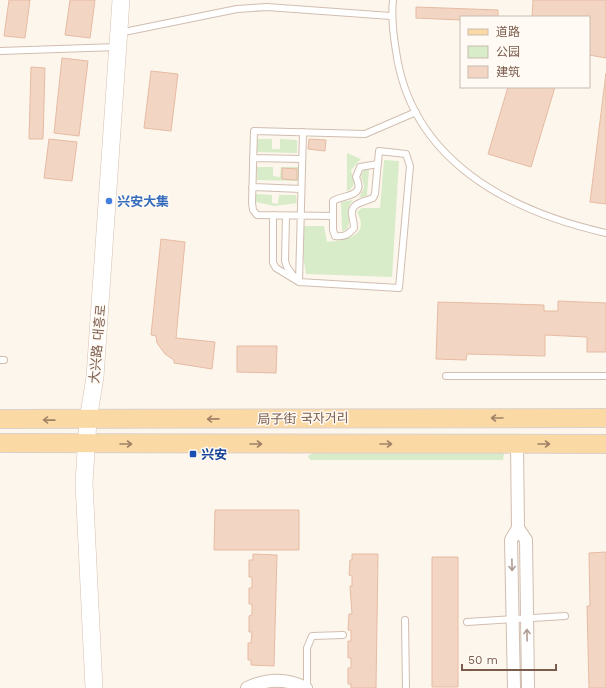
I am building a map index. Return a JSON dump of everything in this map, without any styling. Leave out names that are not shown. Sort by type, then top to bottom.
[{"type":"main road","name":"局子街 국자거리","points":[[0,419],[606,418]]},
{"type":"main road","name":"局子街 국자거리","points":[[0,443],[606,444]]},
{"type":"street","name":"大兴路 대흥로","points":[[94,688],[84,483],[88,420],[95,377],[121,0]]},
{"type":"street","points":[[514,688],[511,540],[518,528],[517,444]]},
{"type":"street","points":[[518,528],[526,540],[528,688]]},
{"type":"street","points":[[247,688],[264,681],[279,681],[306,688]]},
{"type":"lane","points":[[393,0],[391,16],[402,80],[416,112],[434,140],[455,163],[495,193],[551,218],[606,233]]},
{"type":"lane","points":[[0,51],[118,40],[237,9],[267,6],[391,16]]},
{"type":"lane","points":[[333,216],[257,215],[253,210],[252,187],[254,131],[365,134],[416,112]]},
{"type":"lane","points":[[299,282],[303,132]]},
{"type":"lane","points":[[273,215],[273,263],[276,268],[299,282],[399,288],[410,166],[406,154],[379,151],[378,164],[375,194],[372,198],[361,202],[353,208],[354,228],[349,234],[342,237],[335,236],[333,230],[333,201],[337,198],[350,196],[359,188],[356,177],[360,167],[378,164]]},
{"type":"lane","points":[[253,158],[302,159]]},
{"type":"lane","points":[[252,187],[301,189]]},
{"type":"lane","points":[[286,216],[286,267],[299,282]]},
{"type":"lane","points":[[446,376],[606,376]]},
{"type":"lane","points":[[467,622],[565,616]]},
{"type":"lane","points":[[405,620],[406,688]]},
{"type":"lane","points":[[306,688],[307,648],[312,636],[343,635]]},
{"type":"green space","points":[[256,139],[272,139],[272,149],[280,149],[280,139],[297,140],[297,153],[256,152]]},
{"type":"green space","points":[[347,153],[361,159],[351,170],[354,184],[350,190],[347,191]]},
{"type":"green space","points":[[384,160],[399,161],[392,277],[306,274],[303,255],[304,226],[324,226],[327,242],[354,236],[361,227],[357,212],[362,208],[380,208]]},
{"type":"green space","points":[[257,167],[273,167],[273,176],[280,177],[281,167],[298,167],[298,181],[257,180]]},
{"type":"green space","points":[[365,169],[369,169],[367,196],[359,198],[364,187],[361,175]]},
{"type":"green space","points":[[256,194],[272,195],[272,203],[278,204],[279,195],[296,195],[297,203],[274,206],[256,202]]},
{"type":"green space","points":[[353,200],[350,204],[348,212],[349,225],[347,229],[342,231],[341,202]]},
{"type":"green space","points":[[313,453],[504,453],[503,460],[310,460],[308,456]]},
{"type":"building","points":[[9,0],[30,0],[25,38],[4,36]]},
{"type":"building","points":[[70,0],[95,0],[90,38],[65,35]]},
{"type":"building","points":[[533,0],[606,0],[606,58],[590,55],[590,16],[532,16]]},
{"type":"building","points":[[416,7],[498,10],[498,16],[460,16],[460,20],[416,18]]},
{"type":"building","points":[[62,58],[88,61],[79,136],[54,133]]},
{"type":"building","points":[[31,67],[45,68],[43,139],[29,139]]},
{"type":"building","points":[[151,71],[178,74],[171,131],[144,128]]},
{"type":"building","points":[[606,73],[606,204],[590,202]]},
{"type":"building","points":[[508,88],[555,88],[531,167],[488,154]]},
{"type":"building","points":[[49,139],[77,142],[72,181],[44,178]]},
{"type":"building","points":[[309,139],[326,140],[325,151],[308,149]]},
{"type":"building","points":[[282,168],[297,169],[297,180],[282,179]]},
{"type":"building","points":[[161,239],[185,242],[176,338],[215,342],[212,369],[174,363],[174,360],[165,354],[157,343],[156,336],[151,335]]},
{"type":"building","points":[[558,301],[606,303],[606,352],[587,352],[587,337],[545,335],[545,356],[467,354],[466,360],[436,359],[438,302],[544,305],[544,311],[558,311]]},
{"type":"building","points":[[237,346],[277,346],[276,373],[237,372]]},
{"type":"building","points":[[215,510],[299,510],[299,550],[214,550]]},
{"type":"building","points":[[606,552],[606,688],[589,688],[587,606],[590,606],[589,553]]},
{"type":"building","points":[[253,554],[277,555],[274,666],[251,665],[251,660],[248,660],[248,643],[251,643],[252,632],[249,632],[249,616],[252,615],[252,604],[249,604],[249,588],[252,588],[252,577],[249,577],[249,560],[253,560]]},
{"type":"building","points":[[352,554],[378,554],[376,688],[351,688],[351,684],[348,684],[348,668],[351,668],[351,658],[348,658],[348,641],[351,641],[351,630],[348,630],[349,614],[352,614],[350,586],[352,586],[352,576],[349,575]]},
{"type":"building","points":[[432,557],[458,557],[458,687],[432,687]]},
{"type":"place","name":"兴安大集","points":[[109,201]]},
{"type":"place","name":"兴安","points":[[193,454]]}]
